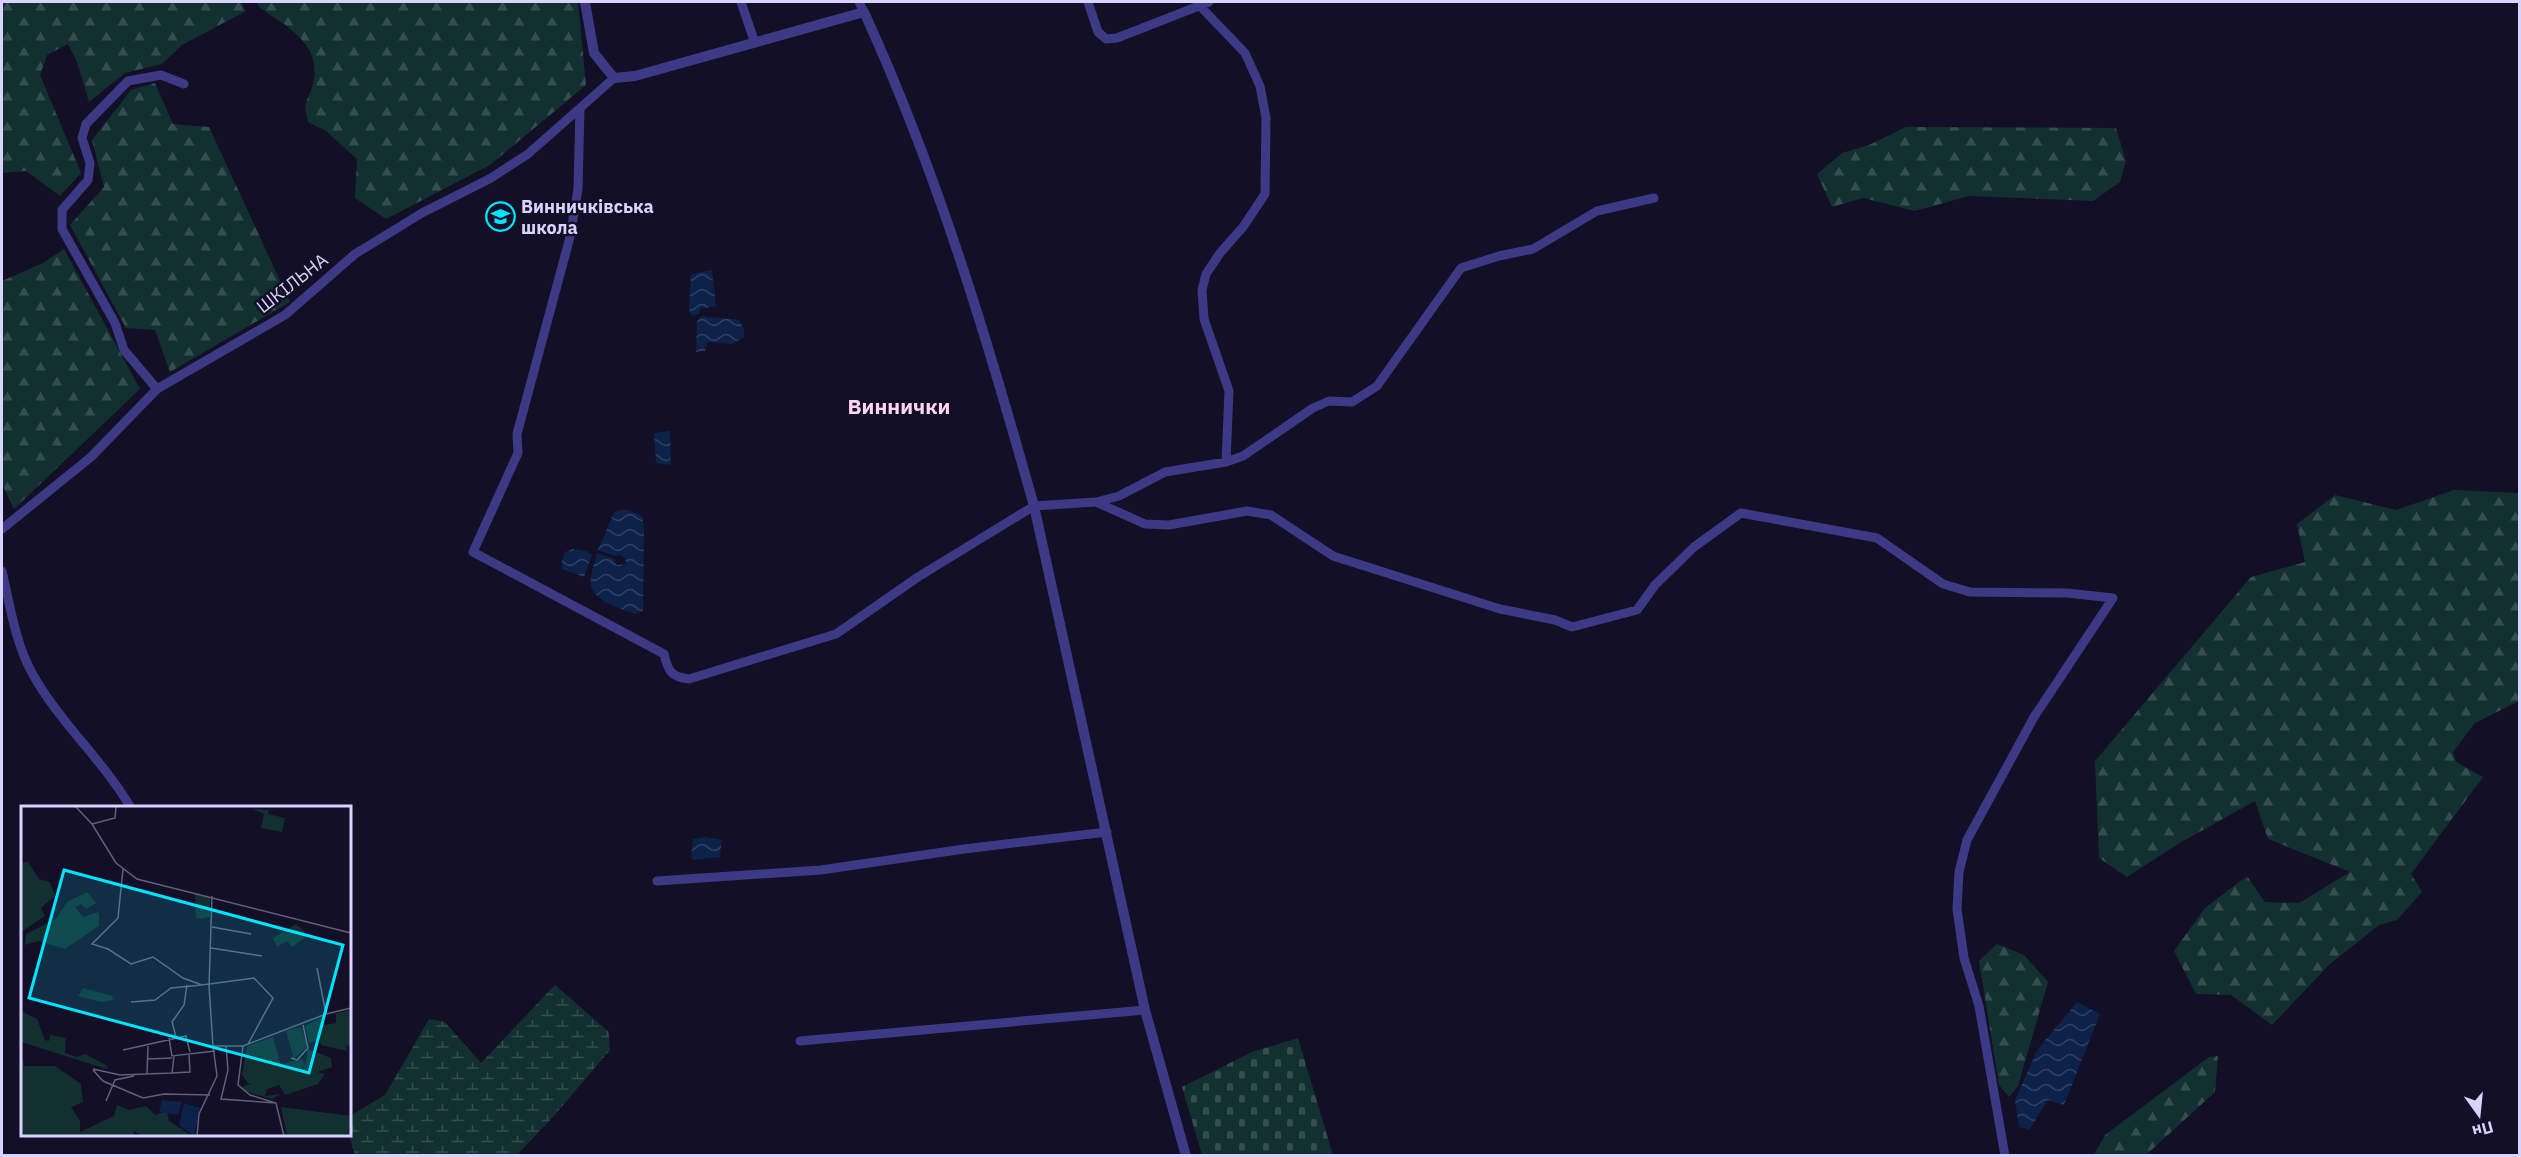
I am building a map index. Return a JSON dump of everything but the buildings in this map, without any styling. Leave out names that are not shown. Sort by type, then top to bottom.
[{"type":"street","points":[[585,2],[594,53],[614,78],[635,76],[755,43],[862,7],[932,177],[970,286],[1034,506],[1145,1010],[1186,1155]]},
{"type":"street","points":[[741,2],[755,43]]},
{"type":"street","points":[[1088,2],[1098,32],[1106,39],[1117,38],[1204,3],[1245,53],[1260,86],[1266,118],[1264,194],[1243,226],[1215,260],[1206,274],[1202,290],[1204,319],[1229,391],[1226,462]]},
{"type":"street","points":[[157,389],[124,350],[115,323],[62,229],[62,210],[88,180],[90,163],[82,138],[86,124],[128,81],[161,75],[184,84]]},
{"type":"street","name":"ШКІЛЬНА","points":[[2,529],[91,457],[157,389],[285,315],[355,254],[422,213],[491,178],[528,154],[614,78]]},
{"type":"street","points":[[580,108],[578,189],[570,237],[517,434],[518,453],[472,552],[664,654],[668,670],[676,678],[689,679],[836,634],[918,577],[1034,506],[1096,502],[1119,496],[1166,472],[1226,462],[1243,456],[1264,444],[1313,408],[1329,401],[1352,402],[1377,386],[1461,268],[1491,258],[1533,249],[1597,211],[1654,198]]},
{"type":"street","points":[[1096,502],[1144,524],[1169,525],[1247,512],[1271,515],[1333,556],[1500,609],[1555,620],[1572,627],[1637,610],[1655,585],[1694,547],[1741,513],[1877,538],[1943,584],[1970,592],[2067,593],[2113,598],[2034,717],[1966,840],[1959,872],[1957,909],[1964,958],[1979,1006],[2005,1155]]},
{"type":"street","points":[[2,571],[22,652],[32,673],[49,700],[130,806]]},
{"type":"street","points":[[657,881],[821,870],[964,849],[1107,832]]},
{"type":"street","points":[[800,1041],[1145,1010]]},
{"type":"green space","points":[[2,2],[241,2],[246,11],[182,45],[162,64],[125,73],[89,102],[77,62],[68,44],[47,55],[40,75],[81,173],[60,196],[26,171],[2,173]]},
{"type":"green space","points":[[256,2],[578,2],[586,85],[490,165],[386,219],[355,198],[357,159],[326,131],[308,122],[306,103],[315,73],[309,49],[292,31],[260,8]]},
{"type":"green space","points":[[155,83],[173,124],[209,127],[290,302],[170,372],[155,330],[126,328],[70,225],[104,187],[92,140],[131,90]]},
{"type":"green space","points":[[1906,127],[2116,128],[2126,161],[2120,182],[2093,201],[1969,196],[1915,211],[1863,198],[1832,207],[1817,174],[1842,153],[1869,145]]},
{"type":"green space","points":[[64,249],[140,389],[14,509],[2,484],[2,281],[43,263]]},
{"type":"green space","points":[[2454,490],[2519,493],[2519,701],[2475,723],[2453,752],[2456,762],[2483,777],[2411,874],[2422,892],[2397,920],[2379,925],[2330,964],[2272,1025],[2231,995],[2196,994],[2174,951],[2205,908],[2247,876],[2265,902],[2299,903],[2350,872],[2268,839],[2255,801],[2178,844],[2127,877],[2099,858],[2095,761],[2251,577],[2305,562],[2297,524],[2335,495],[2396,510]]},
{"type":"green space","points":[[1997,944],[2024,955],[2048,982],[2018,1086],[2009,1097],[1999,1085],[1979,961]]},
{"type":"green space","points":[[555,985],[609,1032],[610,1050],[517,1155],[355,1155],[349,1136],[351,1115],[385,1095],[429,1019],[445,1022],[481,1063]]},
{"type":"green space","points":[[1298,1038],[1333,1155],[1202,1155],[1182,1087],[1252,1052]]},
{"type":"green space","points":[[2218,1056],[2215,1092],[2146,1155],[2094,1155],[2105,1135],[2209,1057]]},
{"type":"water","points":[[712,270],[716,306],[700,309],[699,314],[692,316],[689,309],[691,274]]},
{"type":"water","points":[[701,316],[739,320],[744,329],[744,337],[732,344],[708,342],[705,351],[696,352],[697,321]]},
{"type":"water","points":[[670,431],[671,465],[656,463],[654,433]]},
{"type":"water","points":[[624,509],[642,516],[644,526],[643,611],[635,614],[603,601],[591,586],[591,574],[597,553],[614,559],[617,565],[626,564],[625,558],[620,555],[615,556],[598,550],[614,512]]},
{"type":"water","points":[[573,549],[586,551],[592,555],[584,577],[562,569],[565,552]]},
{"type":"water","points":[[705,837],[722,840],[720,857],[694,860],[691,858],[693,839]]},
{"type":"water","points":[[2077,1002],[2100,1014],[2064,1105],[2048,1100],[2029,1130],[2019,1127],[2015,1100],[2037,1050]]},
{"type":"place","name":"Винничківська школа","points":[[500,216]]},
{"type":"district","name":"Виннички","points":[[899,406]]}]
